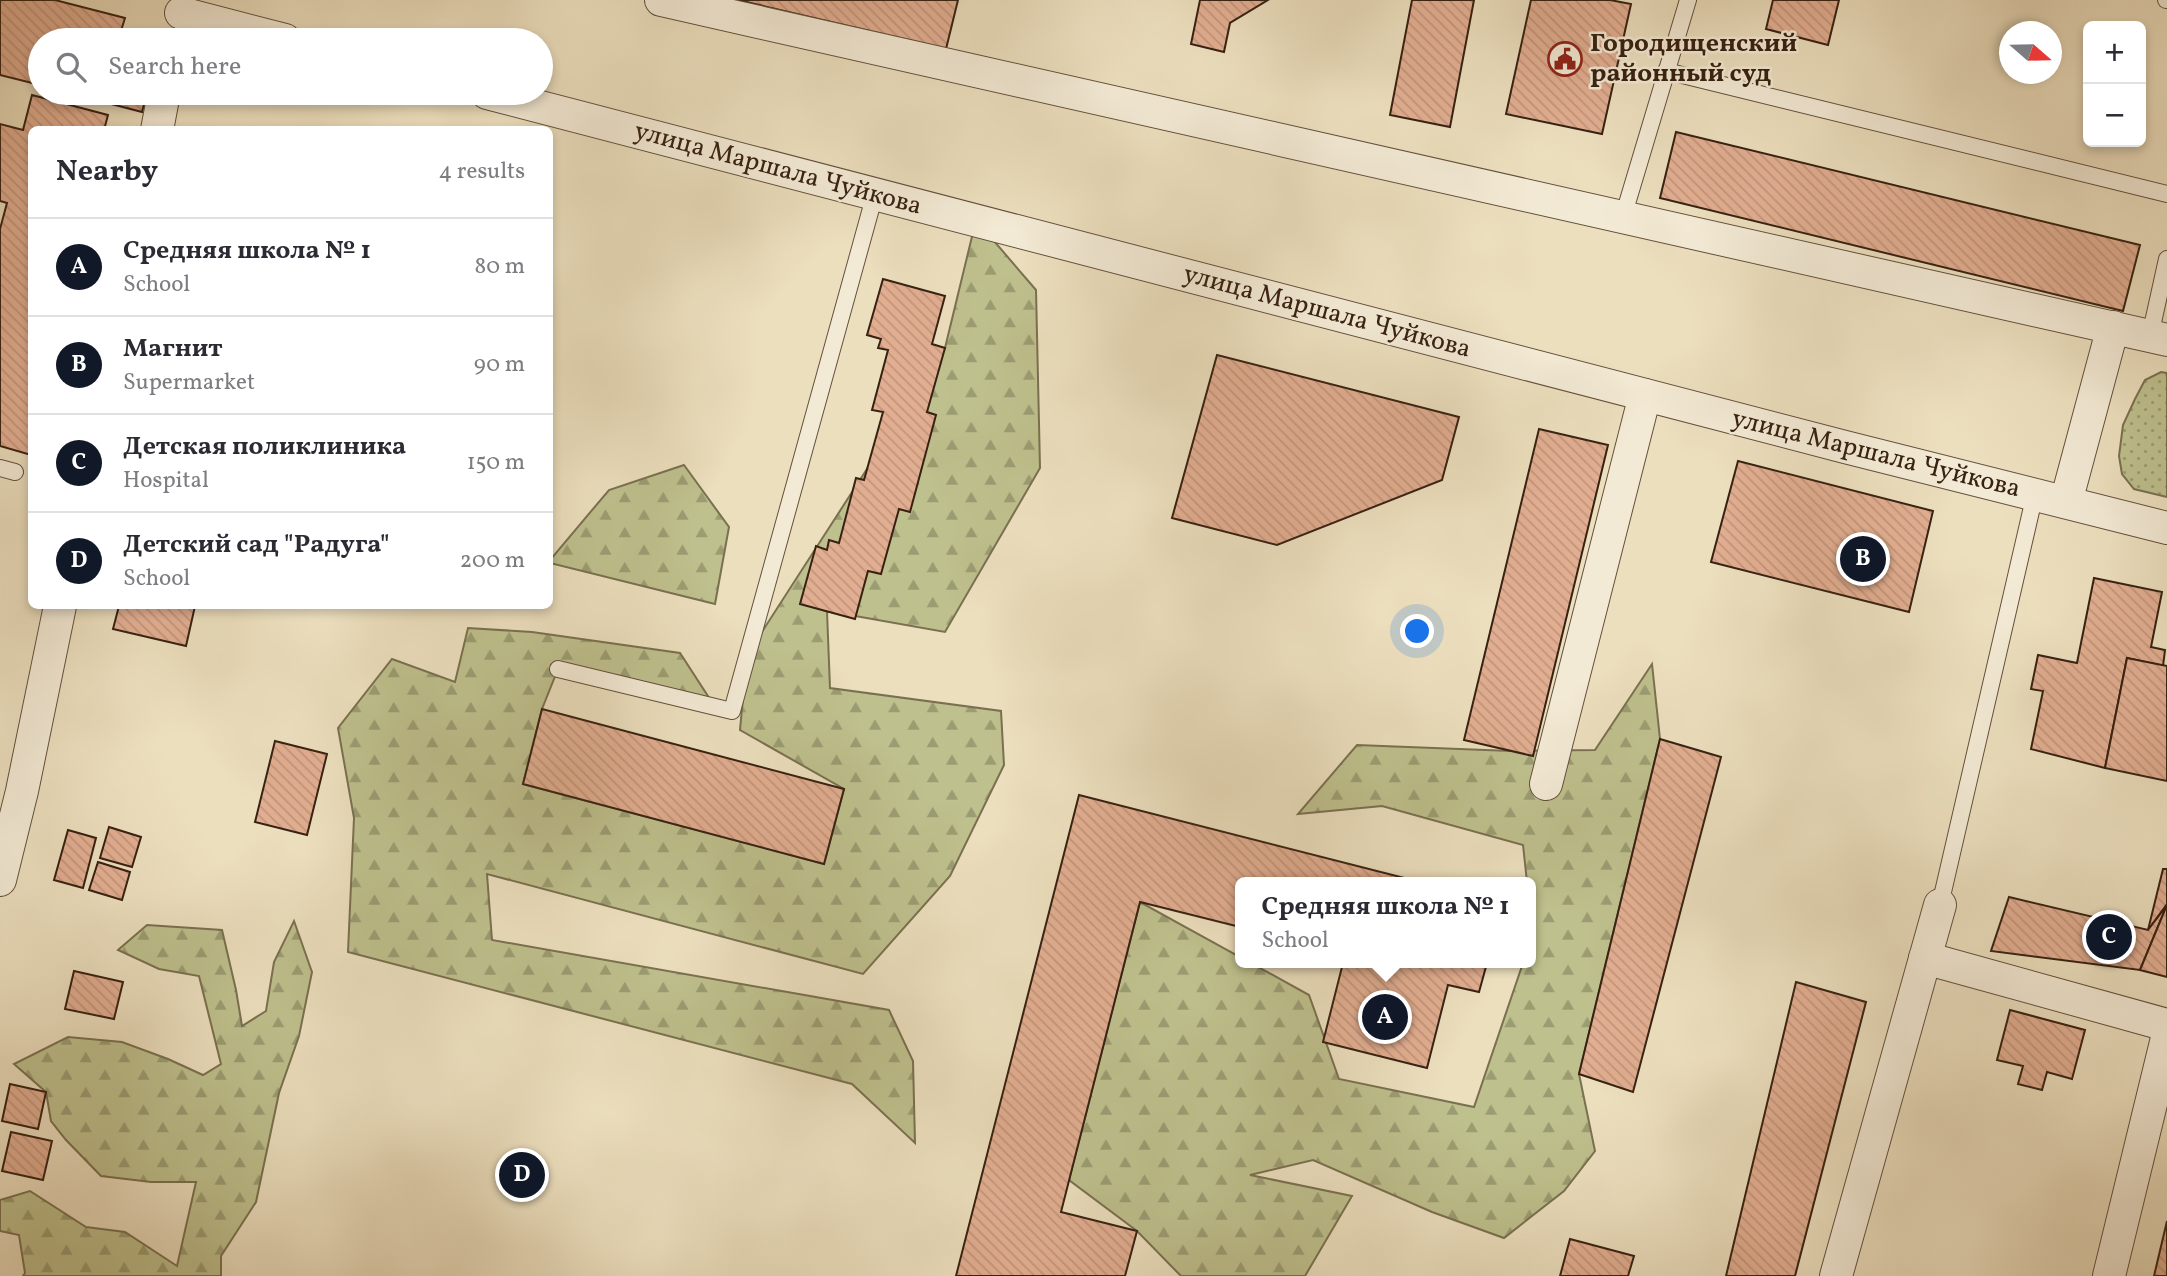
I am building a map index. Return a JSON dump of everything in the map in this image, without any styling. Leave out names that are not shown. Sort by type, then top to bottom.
[{"type":"street","points":[[661,0],[2159,338]]},
{"type":"street","points":[[177,13],[237,28]]},
{"type":"street","points":[[158,126],[162,105]]},
{"type":"street","name":"улица Маршала Чуйкова","points":[[533,105],[2167,528]]},
{"type":"street","points":[[2066,502],[2113,327]]},
{"type":"street","points":[[1546,784],[1645,395]]},
{"type":"street","points":[[0,880],[22,791],[59,609]]},
{"type":"street","points":[[1836,1276],[1940,905]]},
{"type":"street","points":[[1925,958],[2167,1025]]},
{"type":"street","points":[[2109,1276],[2167,1038]]},
{"type":"lane","points":[[1623,217],[1688,0]]},
{"type":"lane","points":[[1667,71],[2167,194]]},
{"type":"lane","points":[[558,669],[732,711],[875,194]]},
{"type":"lane","points":[[2159,338],[2167,259]]},
{"type":"lane","points":[[1940,905],[2035,494]]},
{"type":"green space","points":[[976,220],[1036,290],[1040,468],[945,632],[827,611],[830,688],[1001,711],[1004,765],[950,876],[863,974],[487,874],[492,940],[889,1010],[913,1061],[915,1143],[852,1084],[348,952],[354,818],[338,728],[392,659],[455,682],[468,628],[532,632],[680,653],[715,707],[558,669],[542,709],[523,784],[824,864],[844,789],[740,730],[747,655],[945,348]]},
{"type":"green space","points":[[2161,372],[2167,373],[2167,497],[2134,489],[2122,474],[2119,456],[2123,425],[2135,399],[2145,380]]},
{"type":"green space","points":[[684,465],[729,527],[715,604],[553,564],[553,556],[609,490]]},
{"type":"green space","points":[[1652,664],[1660,739],[1579,1074],[1595,1151],[1564,1191],[1504,1238],[1432,1212],[1313,1160],[1250,1175],[1352,1196],[1305,1276],[1181,1276],[1137,1231],[1069,1180],[1140,902],[1235,954],[1235,968],[1260,968],[1309,995],[1339,1079],[1474,1107],[1521,968],[1536,968],[1536,877],[1526,877],[1523,845],[1382,806],[1298,814],[1357,745],[1511,751],[1595,750]]},
{"type":"green space","points":[[294,921],[312,972],[299,1036],[279,1093],[256,1202],[221,1256],[221,1276],[23,1276],[25,1273],[19,1235],[0,1231],[0,1200],[30,1191],[86,1227],[125,1232],[177,1266],[196,1182],[151,1182],[101,1176],[51,1121],[46,1092],[14,1064],[68,1037],[122,1042],[203,1075],[221,1064],[199,976],[159,969],[118,950],[147,925],[222,930],[242,1026],[266,1011],[274,962]]},
{"type":"building","points":[[0,0],[55,0],[125,18],[122,28],[28,28],[28,82],[0,75]]},
{"type":"building","points":[[738,0],[958,0],[946,49]]},
{"type":"building","points":[[1200,0],[1268,0],[1230,23],[1224,52],[1191,44]]},
{"type":"building","points":[[1412,0],[1474,0],[1450,127],[1390,115]]},
{"type":"building","points":[[1531,0],[1610,0],[1631,4],[1602,134],[1506,114]]},
{"type":"building","points":[[1773,0],[1839,0],[1828,45],[1766,29]]},
{"type":"building","points":[[29,105],[70,105],[108,115],[105,126],[28,126],[28,454],[0,446],[0,229],[7,203],[0,201],[0,124],[23,130]]},
{"type":"building","points":[[115,105],[144,105],[142,112]]},
{"type":"building","points":[[1676,132],[2140,245],[2123,311],[1660,198]]},
{"type":"building","points":[[883,279],[945,296],[932,344],[945,348],[927,412],[936,415],[910,512],[899,509],[881,574],[868,571],[855,619],[800,604],[816,546],[827,550],[829,540],[839,543],[856,478],[864,480],[883,412],[872,410],[888,350],[878,348],[881,339],[867,335]]},
{"type":"building","points":[[1217,355],[1459,417],[1442,480],[1277,545],[1172,518]]},
{"type":"building","points":[[1539,429],[1608,445],[1533,756],[1464,740]]},
{"type":"building","points":[[1738,461],[1933,511],[1909,612],[1711,562]]},
{"type":"building","points":[[2094,578],[2162,592],[2151,647],[2165,650],[2163,666],[2127,658],[2105,768],[2031,749],[2043,691],[2031,689],[2038,655],[2077,663]]},
{"type":"building","points":[[118,609],[194,609],[186,646],[113,629]]},
{"type":"building","points":[[2127,658],[2167,666],[2167,781],[2105,768]]},
{"type":"building","points":[[542,709],[844,789],[824,864],[523,784]]},
{"type":"building","points":[[1660,739],[1721,757],[1633,1092],[1579,1074]]},
{"type":"building","points":[[275,741],[327,754],[307,835],[255,822]]},
{"type":"building","points":[[1079,795],[1400,877],[1235,877],[1235,926],[1140,902],[1061,1212],[1137,1231],[1125,1276],[956,1276]]},
{"type":"building","points":[[109,827],[141,837],[132,867],[100,858]]},
{"type":"building","points":[[68,830],[96,838],[83,888],[54,880]]},
{"type":"building","points":[[98,862],[130,872],[122,900],[89,890]]},
{"type":"building","points":[[2163,869],[2167,869],[2167,904],[2148,930]]},
{"type":"building","points":[[2009,897],[2148,930],[2167,905],[2140,970],[1991,951]]},
{"type":"building","points":[[2167,905],[2167,977],[2140,970]]},
{"type":"building","points":[[1342,968],[1486,968],[1479,992],[1448,985],[1427,1068],[1323,1042]]},
{"type":"building","points":[[74,971],[123,982],[114,1019],[65,1009]]},
{"type":"building","points":[[1796,982],[1866,1002],[1795,1276],[1726,1276]]},
{"type":"building","points":[[2010,1010],[2085,1030],[2072,1079],[2047,1072],[2042,1090],[2018,1084],[2023,1066],[1997,1060]]},
{"type":"building","points":[[10,1084],[46,1092],[38,1129],[2,1121]]},
{"type":"building","points":[[11,1132],[52,1141],[43,1180],[2,1171]]},
{"type":"building","points":[[2167,1221],[2167,1276],[2154,1276]]},
{"type":"building","points":[[1570,1239],[1634,1256],[1628,1276],[1560,1276]]},
{"type":"place","name":"Городищенский районный суд","points":[[1565,59]]},
{"type":"place","name":"Магнит","points":[[1863,559]]},
{"type":"place","name":"Детская поликлиника","points":[[2109,937]]},
{"type":"place","name":"Средняя школа № 1","points":[[1385,1017]]},
{"type":"place","name":"Детский сад \"Радуга\"","points":[[522,1175]]}]
